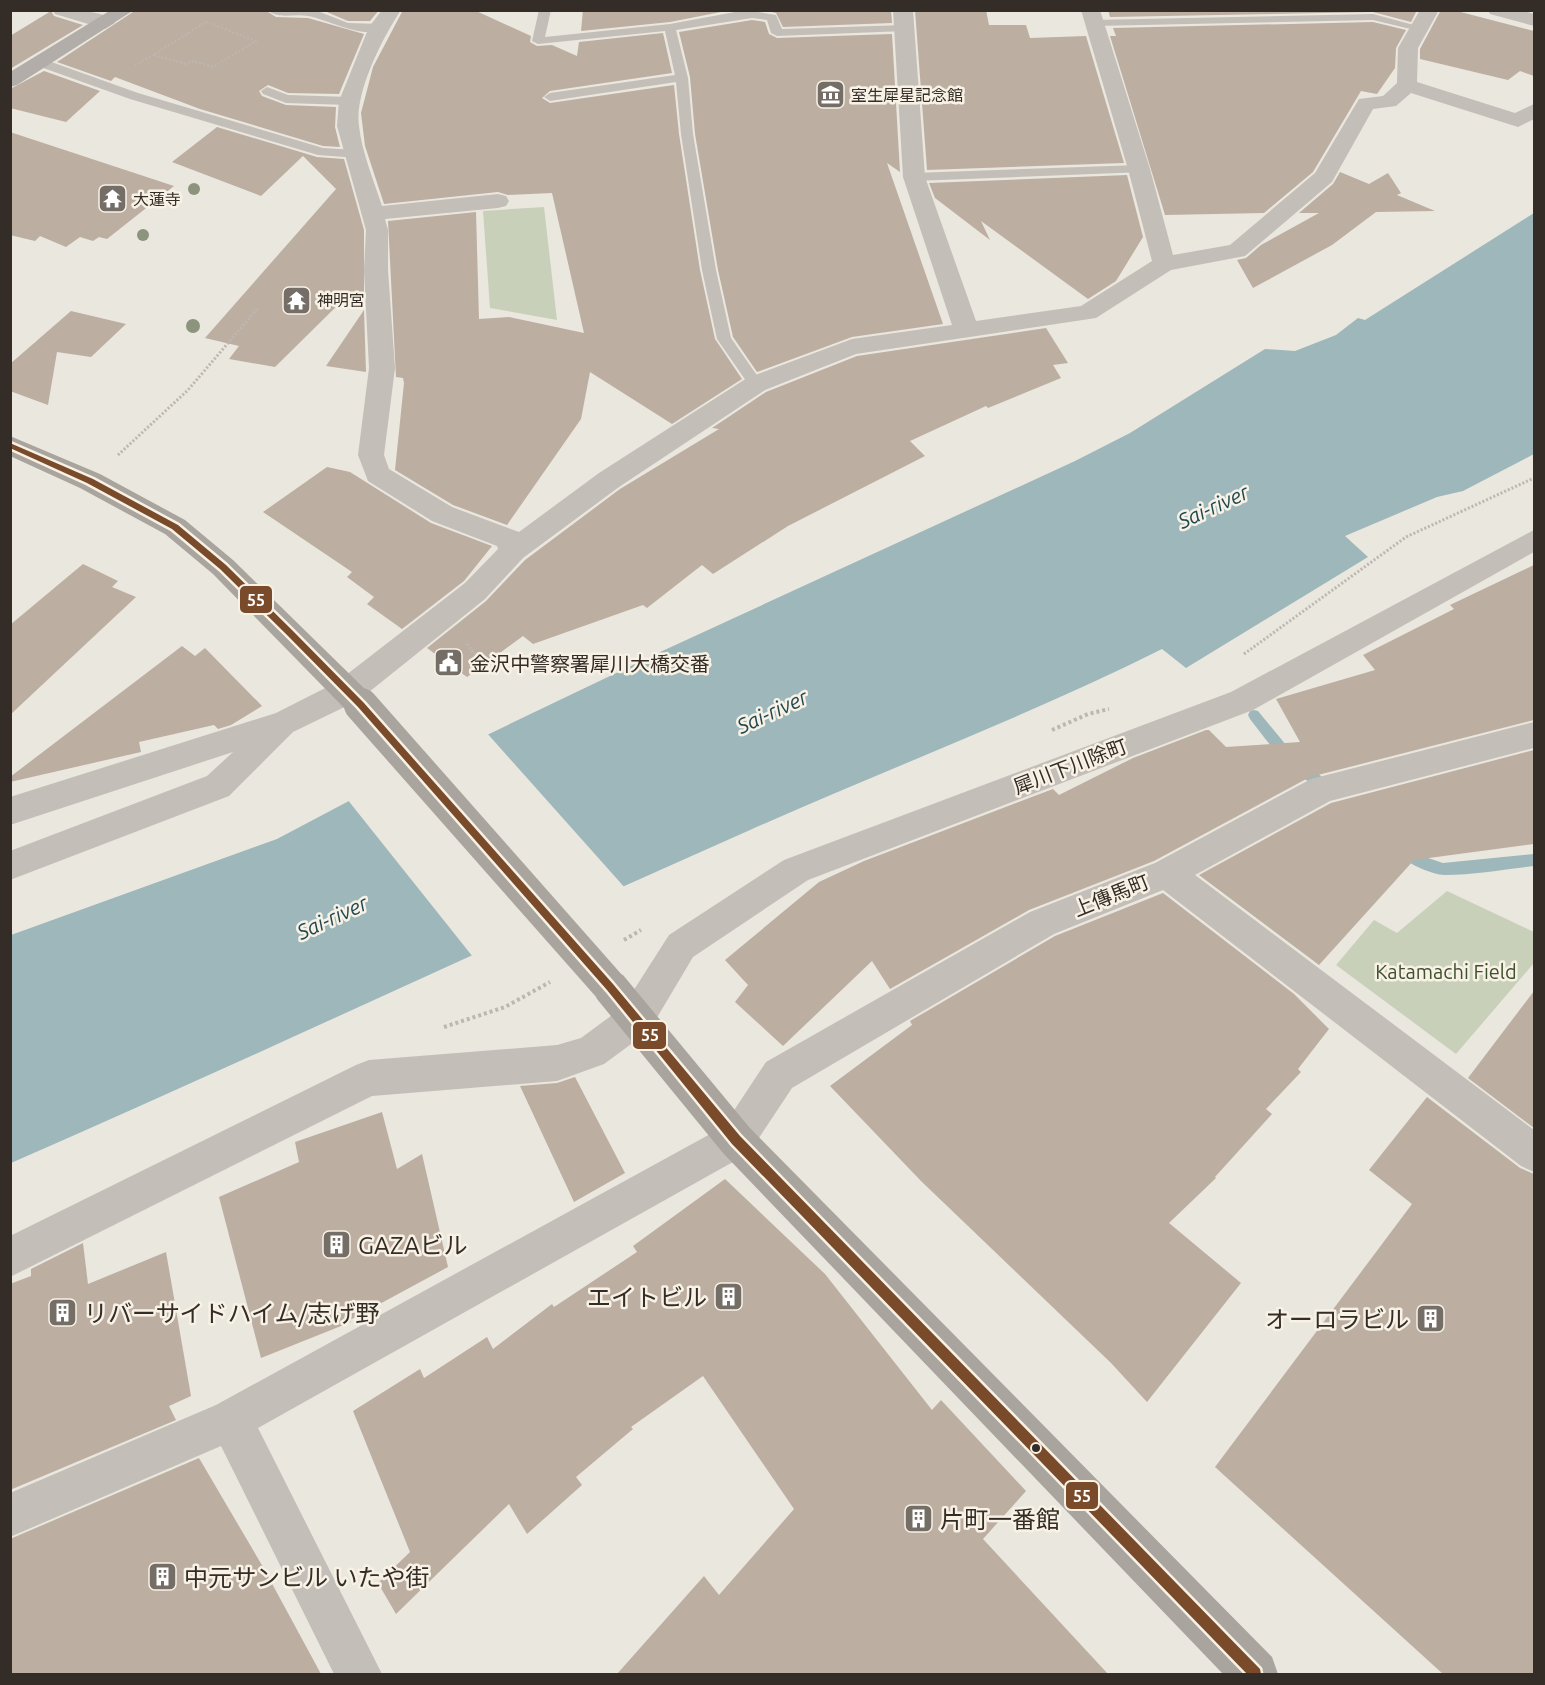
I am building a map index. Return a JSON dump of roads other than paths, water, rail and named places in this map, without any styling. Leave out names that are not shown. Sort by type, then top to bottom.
[{"type":"highway","points":[[10,445],[90,481],[175,528],[223,567],[355,698],[610,987],[736,1140],[1255,1674]]},
{"type":"main road","points":[[10,81],[125,10]]},
{"type":"street","points":[[62,10],[105,23]]},
{"type":"street","points":[[392,10],[379,27],[349,101],[348,126],[377,230],[376,270],[381,325],[381,368],[371,455],[377,474],[442,514],[509,539],[513,551]]},
{"type":"street","points":[[1497,10],[1534,20]]},
{"type":"street","points":[[1091,17],[1139,169],[1164,264]]},
{"type":"street","points":[[904,19],[907,99],[914,177],[966,329]]},
{"type":"street","points":[[10,811],[355,698],[475,591],[513,551],[609,480],[756,384],[852,347],[1087,312],[1164,264],[1237,251],[1324,177],[1366,103],[1389,102],[1407,85],[1408,48],[1424,19]]},
{"type":"street","points":[[1407,85],[1518,122],[1534,110]]},
{"type":"street","points":[[373,214],[498,201]]},
{"type":"street","name":"犀川下川除町","points":[[636,1019],[681,946],[796,870],[1242,701],[1534,540]]},
{"type":"street","points":[[10,866],[218,786],[286,722]]},
{"type":"street","name":"上傳馬町","points":[[736,1140],[779,1075],[1042,923],[1167,873],[1322,789],[1534,735]]},
{"type":"street","points":[[1167,873],[1534,1152]]},
{"type":"street","points":[[10,1257],[369,1078],[557,1063],[591,1052],[636,1019]]},
{"type":"street","points":[[10,1515],[231,1420],[736,1140]]},
{"type":"street","points":[[231,1420],[359,1674]]},
{"type":"lane","points":[[272,10],[280,13],[308,12],[347,26],[379,27]]},
{"type":"lane","points":[[545,10],[538,41],[670,27],[752,13],[772,17],[777,33],[904,19]]},
{"type":"lane","points":[[1091,17],[1424,19]]},
{"type":"lane","points":[[670,27],[682,78],[687,134],[709,270],[724,339],[756,384]]},
{"type":"lane","points":[[39,62],[134,96],[322,152],[357,154]]},
{"type":"lane","points":[[550,97],[682,78]]},
{"type":"lane","points":[[267,91],[286,99],[349,101]]},
{"type":"lane","points":[[914,177],[1139,169]]},
{"type":"water","name":"Sai-river","points":[[1534,213],[1534,454],[1463,491],[1437,497],[1345,536],[1368,557],[1186,668],[1162,649],[1060,697],[658,871],[11,1163],[11,935],[277,839],[347,802],[658,653],[1075,461],[1130,433],[1265,349],[1295,351],[1336,335],[1358,318],[1365,320]]},
{"type":"waterway","points":[[1254,715],[1286,755],[1316,780]]},
{"type":"waterway","points":[[1403,850],[1417,860],[1443,869],[1534,860]]},
{"type":"place","name":"室生犀星記念館","points":[[830,95]]},
{"type":"place","name":"大蓮寺","points":[[112,199]]},
{"type":"place","name":"神明宮","points":[[296,300]]},
{"type":"place","name":"金沢中警察署犀川大橋交番","points":[[449,663]]},
{"type":"place","name":"GAZAビル","points":[[337,1245]]},
{"type":"place","name":"エイトビル","points":[[728,1297]]},
{"type":"place","name":"リバーサイドハイム/志げ野","points":[[63,1313]]},
{"type":"place","name":"オーロラビル","points":[[1430,1319]]},
{"type":"place","name":"片町一番館","points":[[919,1519]]},
{"type":"place","name":"中元サンビル いたや街","points":[[163,1577]]},
{"type":"park label","name":"Katamachi Field","points":[[1446,971]]}]
